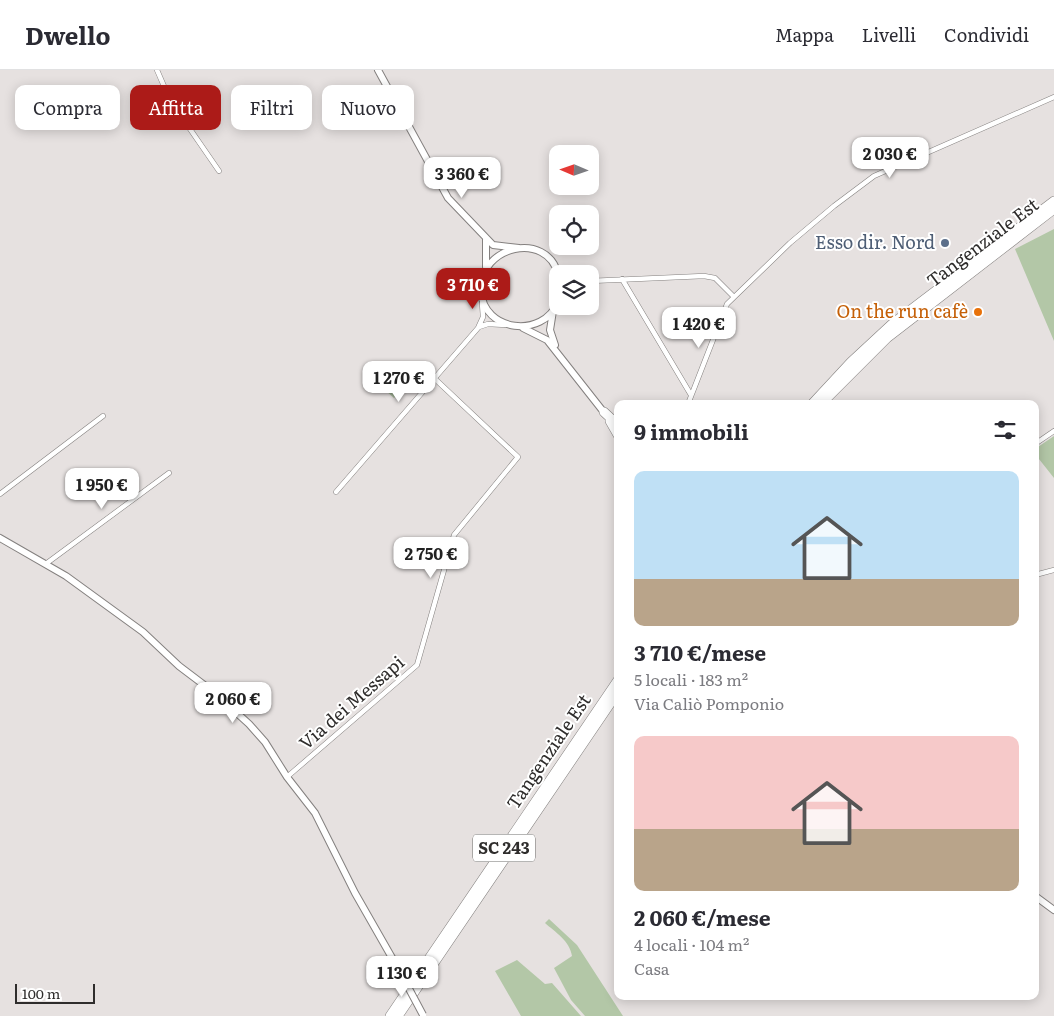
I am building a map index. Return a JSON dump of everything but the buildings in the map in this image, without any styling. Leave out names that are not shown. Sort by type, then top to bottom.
[{"type":"highway","name":"Tangenziale Est","points":[[816,400],[851,362],[892,324],[1054,201]]},
{"type":"highway","name":"Tangenziale Est","points":[[825,400],[887,338],[1054,209]]},
{"type":"highway","name":"Tangenziale Est","points":[[390,1016],[614,686]]},
{"type":"highway","name":"Tangenziale Est","points":[[398,1016],[614,698]]},
{"type":"street","points":[[157,70],[170,100],[219,171]]},
{"type":"street","points":[[378,70],[448,198],[484,237],[497,246],[540,252],[552,265]]},
{"type":"street","points":[[689,400],[727,304],[733,296],[790,243],[874,176],[1054,97]]},
{"type":"street","points":[[336,492],[478,328],[482,317],[482,278],[486,268],[487,244],[484,237]]},
{"type":"street","points":[[486,268],[500,253],[519,248]]},
{"type":"street","points":[[599,280],[704,276],[715,278],[733,296]]},
{"type":"street","points":[[622,279],[691,395]]},
{"type":"street","points":[[482,296],[489,312],[509,326]]},
{"type":"street","points":[[522,327],[540,322],[549,314]]},
{"type":"street","points":[[552,315],[550,330],[560,355]]},
{"type":"street","points":[[478,328],[488,324],[522,327],[543,336],[610,419]]},
{"type":"street","name":"Via dei Messapi","points":[[287,777],[415,668],[454,535],[518,457],[434,378]]},
{"type":"street","points":[[0,494],[103,416]]},
{"type":"street","points":[[1039,441],[1054,431]]},
{"type":"street","points":[[47,563],[169,473]]},
{"type":"street","points":[[0,538],[47,563],[143,632],[179,666],[216,694],[249,724],[265,742],[287,777],[315,813],[328,835],[355,893],[424,1016]]},
{"type":"street","points":[[1039,574],[1054,570]]},
{"type":"street","points":[[1039,899],[1054,910]]},
{"type":"green space","points":[[1054,229],[1054,341],[1015,249]]},
{"type":"green space","points":[[383,371],[403,389],[394,398],[375,381]]},
{"type":"green space","points":[[1054,436],[1054,478],[1039,459],[1039,446]]},
{"type":"green space","points":[[549,919],[577,945],[623,1016],[585,1016],[571,1000],[554,968],[572,956],[571,951],[562,937],[545,923]]},
{"type":"green space","points":[[517,960],[545,984],[552,983],[581,1016],[521,1016],[495,971]]},
{"type":"place","name":"Esso dir. Nord","points":[[945,243]]},
{"type":"place","name":"On the run cafè","points":[[978,312]]}]
